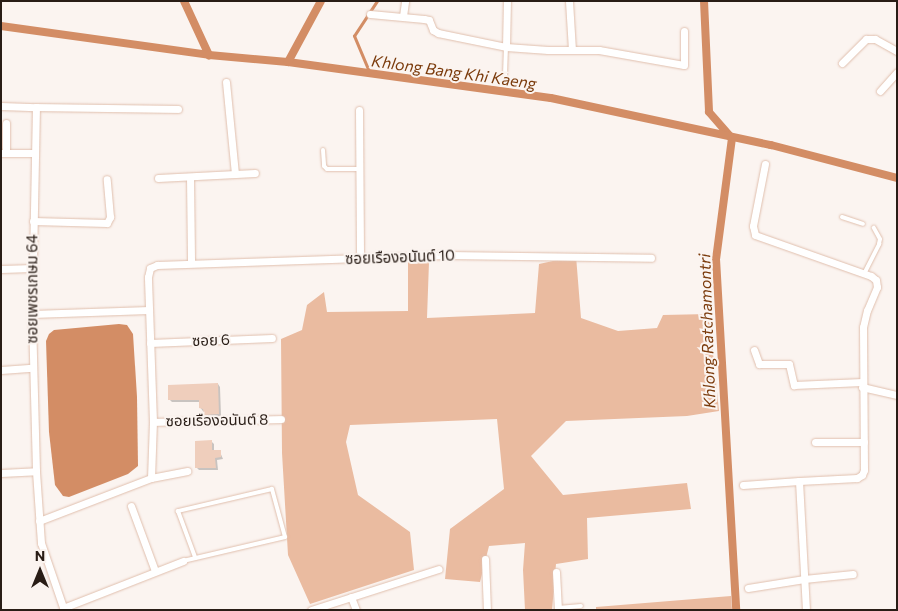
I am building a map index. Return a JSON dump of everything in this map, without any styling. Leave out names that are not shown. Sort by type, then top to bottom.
[{"type":"street","points":[[403,16],[405,1]]},
{"type":"street","points":[[506,46],[507,1]]},
{"type":"street","points":[[570,1],[572,50]]},
{"type":"street","points":[[370,14],[429,20],[433,30],[438,33],[506,46],[608,51],[684,65],[684,31]]},
{"type":"street","points":[[842,63],[866,39],[875,39],[897,51]]},
{"type":"street","points":[[880,91],[897,72]]},
{"type":"street","points":[[226,82],[235,174]]},
{"type":"street","points":[[1,106],[178,109]]},
{"type":"street","name":"ซอยเพชรเกษม 64","points":[[36,107],[32,314],[36,471],[43,552],[63,609]]},
{"type":"street","points":[[359,110],[360,258]]},
{"type":"street","points":[[6,123],[4,153],[34,153]]},
{"type":"street","points":[[743,485],[857,478],[862,475],[864,470],[863,326],[867,310],[877,288],[876,280],[864,274],[755,235],[753,226],[765,164]]},
{"type":"street","points":[[158,178],[255,173]]},
{"type":"street","points":[[190,177],[190,263]]},
{"type":"street","points":[[33,221],[107,223],[110,217],[107,179]]},
{"type":"street","name":"ซอยเรืองอนันต์ 10","points":[[149,310],[150,268],[157,265],[447,254],[651,258]]},
{"type":"street","points":[[1,269],[33,268]]},
{"type":"street","points":[[32,314],[149,310],[153,422],[151,478]]},
{"type":"street","name":"ซอย 6","points":[[150,343],[272,338]]},
{"type":"street","points":[[754,350],[759,364],[789,364],[794,385],[862,385],[897,395]]},
{"type":"street","points":[[1,370],[32,368]]},
{"type":"street","name":"ซอยเรืองอนันต์ 8","points":[[153,422],[281,419]]},
{"type":"street","points":[[815,442],[864,442]]},
{"type":"street","points":[[1,473],[36,471]]},
{"type":"street","points":[[39,521],[151,478],[187,471]]},
{"type":"street","points":[[800,481],[806,610]]},
{"type":"street","points":[[130,506],[156,571]]},
{"type":"street","points":[[485,559],[487,610]]},
{"type":"street","points":[[63,609],[183,561]]},
{"type":"street","points":[[311,610],[439,569]]},
{"type":"street","points":[[556,572],[558,609]]},
{"type":"street","points":[[748,588],[804,579],[853,574]]},
{"type":"street","points":[[351,597],[356,610]]},
{"type":"lane","points":[[505,75],[506,46]]},
{"type":"lane","points":[[323,150],[324,166],[327,169],[360,169]]},
{"type":"lane","points":[[842,217],[863,224]]},
{"type":"lane","points":[[864,274],[879,244],[880,238],[874,228]]},
{"type":"lane","points":[[183,561],[285,537],[272,489],[178,511],[194,557]]},
{"type":"lane","points":[[558,609],[582,606]]},
{"type":"shaded area","points":[[576,256],[581,318],[618,331],[657,328],[663,315],[709,314],[719,411],[687,416],[566,421],[531,456],[563,495],[687,483],[691,509],[587,518],[588,559],[556,564],[552,610],[525,610],[523,570],[525,543],[489,546],[480,582],[445,579],[450,529],[504,489],[497,419],[350,425],[346,442],[358,495],[410,532],[414,570],[310,604],[288,555],[282,453],[281,339],[302,330],[307,305],[324,292],[327,312],[408,311],[408,262],[429,262],[427,318],[535,313],[539,264]]},
{"type":"shaded area","points":[[119,324],[127,325],[133,334],[137,397],[138,466],[128,474],[69,497],[63,496],[55,485],[49,432],[46,341],[49,334],[54,330]]},
{"type":"shaded area","points":[[731,596],[732,610],[596,610],[596,607]]},
{"type":"building","points":[[218,383],[219,414],[204,415],[203,409],[199,408],[199,400],[168,400],[168,385]]},
{"type":"building","points":[[212,440],[212,450],[221,450],[221,457],[215,458],[216,468],[195,468],[195,441]]},
{"type":"waterway","points":[[184,1],[209,55]]},
{"type":"waterway","points":[[288,62],[321,1]]},
{"type":"waterway","points":[[370,74],[354,36],[377,1]]},
{"type":"waterway","name":"Khlong Ratchamontri","points":[[704,1],[709,112],[732,138],[716,259],[736,610]]},
{"type":"waterway","name":"Khlong Bang Khi Kaeng","points":[[1,26],[209,55],[288,62],[551,98],[771,145],[897,178]]}]
